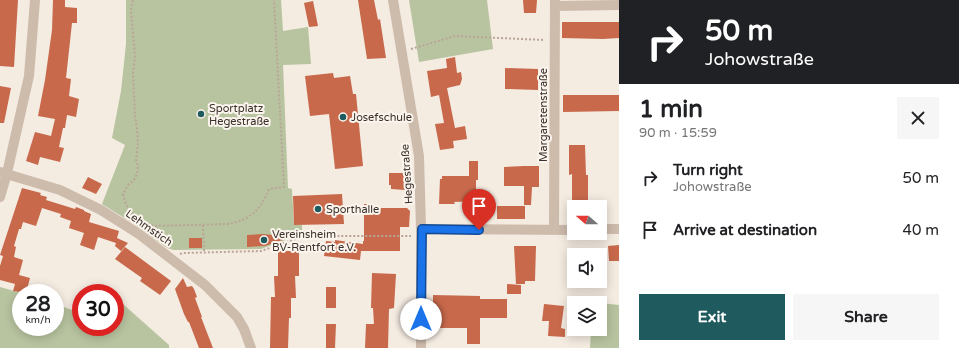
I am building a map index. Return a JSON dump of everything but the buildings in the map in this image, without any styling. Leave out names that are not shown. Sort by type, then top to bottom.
[{"type":"street","points":[[0,197],[4,172],[29,76],[36,0]]},
{"type":"street","name":"Hegestraße","points":[[393,0],[419,156],[422,233],[421,348]]},
{"type":"street","points":[[555,3],[619,5]]},
{"type":"street","name":"Margaretenstraße","points":[[554,230],[555,3]]},
{"type":"street","name":"Lehmstich","points":[[4,172],[20,179],[60,190],[101,210],[139,234],[205,285],[237,317],[244,329],[251,348]]},
{"type":"street","points":[[607,229],[619,229]]},
{"type":"street","points":[[422,233],[567,230]]},
{"type":"path","points":[[133,0],[131,10],[135,56],[133,74],[138,143],[136,160],[138,166],[137,174],[134,180],[128,185],[123,194],[129,210],[137,218],[148,225],[154,226],[203,225],[239,222],[249,217],[264,202],[269,189],[284,187],[274,0]]},
{"type":"path","points":[[402,52],[455,36],[555,40]]},
{"type":"path","points":[[203,225],[204,252]]},
{"type":"path","points":[[172,259],[182,253],[261,251],[304,236],[422,233]]},
{"type":"green space","name":"Sportplatz Hegestraße","points":[[126,0],[281,0],[283,31],[308,27],[311,64],[283,65],[288,188],[292,189],[294,225],[302,225],[302,234],[261,249],[174,250],[167,248],[134,224],[102,204],[125,145],[112,138],[121,91],[126,44]]},
{"type":"green space","points":[[409,0],[487,0],[493,49],[419,62]]},
{"type":"green space","points":[[0,287],[12,290],[12,336],[64,336],[64,307],[72,310],[72,336],[124,336],[124,305],[169,345],[169,348],[0,348]]},
{"type":"green space","points":[[607,304],[619,305],[619,348],[590,348],[591,336],[607,336]]},
{"type":"place","name":"Sportplatz Hegestraße","points":[[201,114]]},
{"type":"place","name":"Josefschule","points":[[343,117]]},
{"type":"place","name":"Sporthalle","points":[[318,209]]},
{"type":"place","name":"Vereinsheim BV-Rentfort e.V.","points":[[264,240]]},
{"type":"route","points":[[421,319],[422,229],[479,230]]}]
